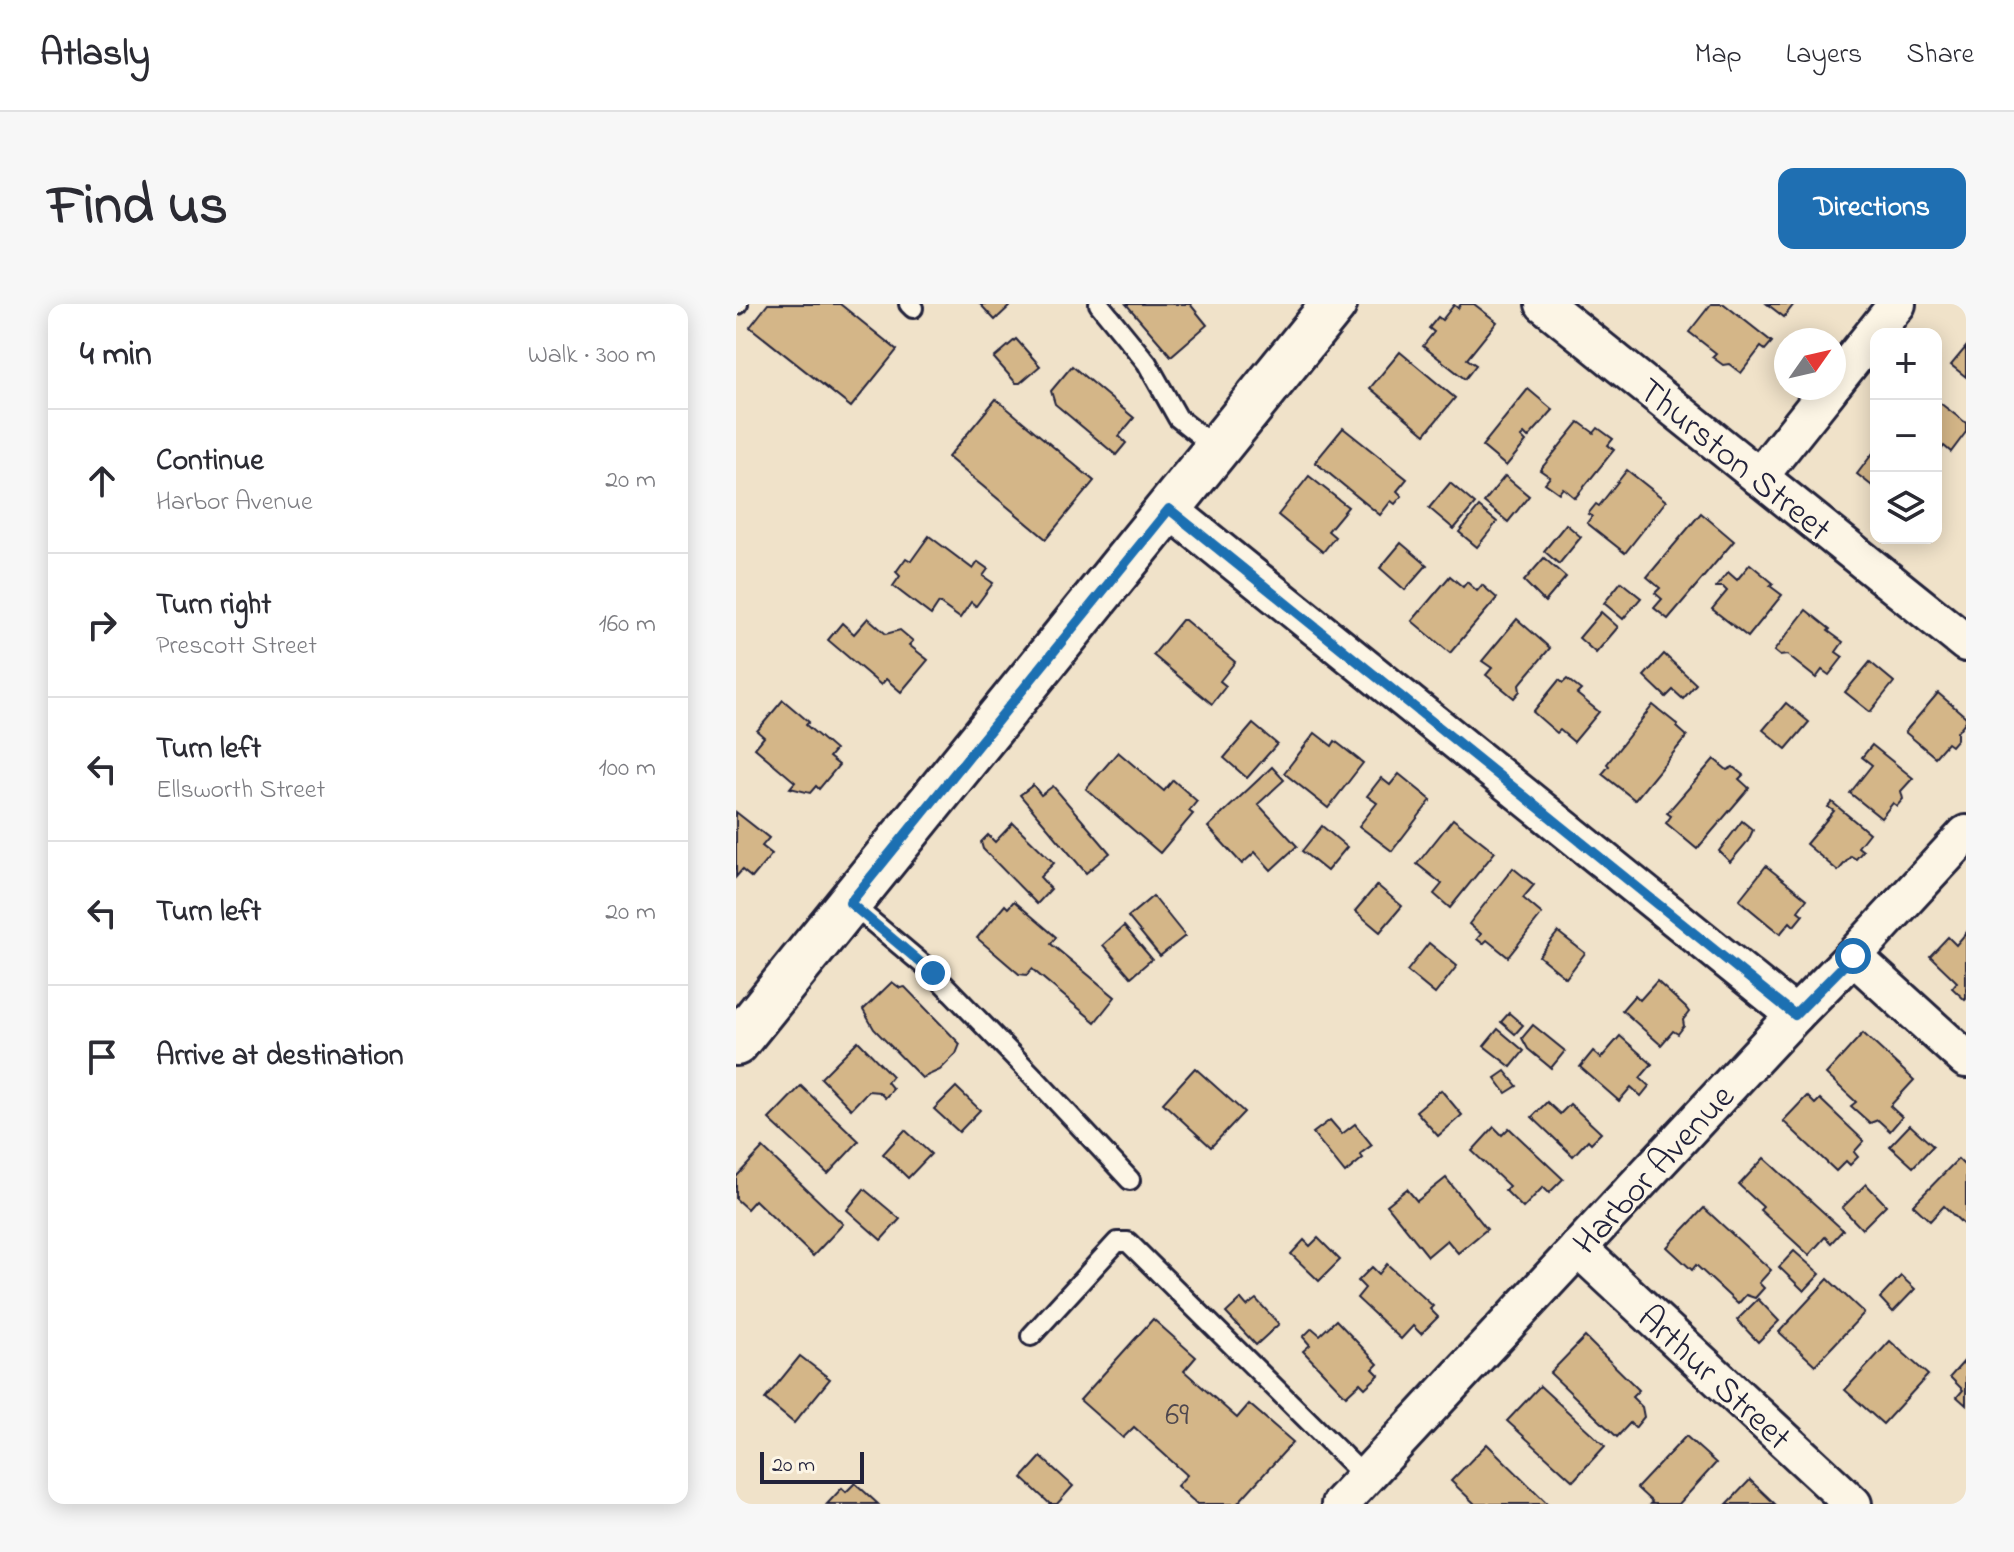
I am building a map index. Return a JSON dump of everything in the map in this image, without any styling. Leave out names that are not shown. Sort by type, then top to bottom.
[{"type":"street","points":[[736,1043],[1334,304]]},
{"type":"street","name":"Thurston Street","points":[[1544,304],[1966,643]]},
{"type":"street","points":[[1846,368],[1897,304]]},
{"type":"street","points":[[1759,477],[1820,400]]},
{"type":"street","points":[[1169,509],[1795,1015]]},
{"type":"street","name":"Harbor Avenue","points":[[1340,1504],[1966,834]]},
{"type":"street","points":[[1853,956],[1966,1059]]},
{"type":"street","name":"Arthur Street","points":[[1578,1248],[1853,1504]]},
{"type":"lane","points":[[1099,304],[1147,363],[1178,418],[1217,449]]},
{"type":"lane","points":[[850,903],[933,973],[1130,1180]]},
{"type":"lane","points":[[1031,1336],[1117,1242],[1128,1242],[1365,1477]]},
{"type":"building","points":[[768,304],[840,304],[897,350],[851,407],[750,327]]},
{"type":"building","points":[[980,304],[1012,304],[995,320]]},
{"type":"building","points":[[1126,304],[1190,304],[1207,325],[1171,356]]},
{"type":"building","points":[[1461,304],[1474,304],[1497,322],[1467,359],[1476,365],[1465,379],[1423,346],[1434,332],[1429,328],[1438,317],[1442,320],[1454,305],[1458,308]]},
{"type":"building","points":[[1711,304],[1724,304],[1772,342],[1765,350],[1761,347],[1741,373],[1712,357],[1716,353],[1689,332]]},
{"type":"building","points":[[1767,304],[1794,304],[1784,317]]},
{"type":"building","points":[[1016,339],[1040,366],[1020,383],[1016,383],[994,358]]},
{"type":"building","points":[[1966,347],[1966,377],[1951,365]]},
{"type":"building","points":[[1400,352],[1455,398],[1425,434],[1370,388]]},
{"type":"building","points":[[1072,366],[1134,418],[1119,436],[1126,443],[1116,455],[1055,404],[1051,391]]},
{"type":"building","points":[[1528,389],[1553,410],[1528,438],[1524,434],[1521,437],[1526,442],[1506,466],[1482,446]]},
{"type":"building","points":[[996,399],[1094,481],[1046,539],[948,457]]},
{"type":"building","points":[[1942,405],[1966,423],[1966,432],[1951,452],[1944,446],[1942,449]]},
{"type":"building","points":[[1579,422],[1594,433],[1598,428],[1613,439],[1608,445],[1614,450],[1575,498],[1563,488],[1559,493],[1545,483],[1550,477],[1540,470]]},
{"type":"building","points":[[1343,428],[1407,479],[1397,491],[1402,496],[1395,504],[1391,501],[1380,515],[1315,462]]},
{"type":"building","points":[[1870,457],[1870,484],[1857,474]]},
{"type":"building","points":[[1627,470],[1666,501],[1625,553],[1587,523],[1592,516],[1588,514],[1596,504],[1599,506]]},
{"type":"building","points":[[1309,476],[1348,507],[1328,531],[1335,537],[1323,552],[1278,515]]},
{"type":"building","points":[[1505,476],[1529,496],[1508,522],[1484,502]]},
{"type":"building","points":[[1450,483],[1475,504],[1454,529],[1429,508]]},
{"type":"building","points":[[1479,507],[1497,522],[1477,547],[1459,532]]},
{"type":"building","points":[[1701,513],[1734,541],[1668,619],[1654,608],[1662,599],[1655,593],[1660,588],[1647,577]]},
{"type":"building","points":[[1566,524],[1581,537],[1559,564],[1544,551]]},
{"type":"building","points":[[929,536],[973,569],[978,562],[988,569],[983,576],[993,583],[976,606],[971,602],[960,618],[939,603],[931,615],[893,586],[900,576],[896,572],[906,558],[911,561]]},
{"type":"building","points":[[1401,543],[1427,565],[1405,590],[1380,568]]},
{"type":"building","points":[[1544,558],[1566,577],[1545,602],[1524,581]]},
{"type":"building","points":[[1750,564],[1782,595],[1748,637],[1712,609],[1727,591],[1716,587],[1728,572],[1737,580]]},
{"type":"building","points":[[1450,576],[1463,587],[1467,582],[1477,591],[1482,585],[1497,598],[1450,653],[1412,621]]},
{"type":"building","points":[[1621,582],[1641,598],[1623,619],[1604,603]]},
{"type":"building","points":[[1806,610],[1843,642],[1836,652],[1843,657],[1829,675],[1822,670],[1816,678],[1787,655],[1780,656],[1774,651]]},
{"type":"building","points":[[1601,612],[1618,627],[1596,653],[1579,638]]},
{"type":"building","points":[[868,618],[886,634],[900,630],[913,641],[909,645],[928,660],[901,692],[886,679],[881,685],[828,640],[842,623],[854,634]]},
{"type":"building","points":[[1517,619],[1550,648],[1519,685],[1520,691],[1514,698],[1486,675],[1492,668],[1482,661]]},
{"type":"building","points":[[1182,620],[1235,662],[1220,681],[1226,686],[1212,704],[1153,655]]},
{"type":"building","points":[[1664,654],[1696,684],[1683,699],[1673,690],[1666,697],[1644,676]]},
{"type":"building","points":[[1870,662],[1894,682],[1870,712],[1845,692]]},
{"type":"building","points":[[1567,679],[1581,690],[1577,694],[1599,712],[1574,742],[1560,730],[1557,733],[1533,712],[1559,680],[1563,683]]},
{"type":"building","points":[[1938,693],[1966,717],[1966,721],[1951,746],[1947,743],[1935,757],[1905,732]]},
{"type":"building","points":[[783,700],[835,750],[829,757],[839,765],[819,789],[816,786],[810,793],[790,788],[795,782],[755,748],[764,737],[757,731]]},
{"type":"building","points":[[1786,703],[1809,722],[1786,749],[1763,730]]},
{"type":"building","points":[[1653,705],[1687,736],[1635,800],[1602,774]]},
{"type":"building","points":[[1253,724],[1277,744],[1247,778],[1224,758]]},
{"type":"building","points":[[1315,733],[1332,746],[1335,741],[1363,763],[1328,808],[1284,773]]},
{"type":"building","points":[[1872,745],[1913,778],[1901,791],[1903,799],[1897,806],[1893,803],[1881,818],[1850,793],[1872,765],[1862,757]]},
{"type":"building","points":[[1118,752],[1164,791],[1173,780],[1197,801],[1189,811],[1193,814],[1160,853],[1086,789]]},
{"type":"building","points":[[1714,759],[1727,770],[1733,767],[1743,775],[1739,779],[1749,788],[1697,849],[1666,823],[1671,816],[1667,813]]},
{"type":"building","points":[[1272,767],[1284,780],[1258,804],[1297,846],[1271,870],[1255,852],[1242,864],[1208,827]]},
{"type":"building","points":[[1399,774],[1431,800],[1392,851],[1359,826],[1377,803],[1367,796],[1381,778],[1390,785]]},
{"type":"building","points":[[1033,785],[1041,795],[1053,786],[1110,853],[1086,873],[1020,795]]},
{"type":"building","points":[[1832,802],[1869,833],[1858,847],[1863,851],[1856,859],[1851,856],[1838,871],[1806,844],[1834,811],[1828,807]]},
{"type":"building","points":[[736,812],[769,838],[762,846],[772,854],[752,878],[742,870],[736,877]]},
{"type":"building","points":[[1453,819],[1495,852],[1450,908],[1434,894],[1442,884],[1417,864]]},
{"type":"building","points":[[1742,821],[1753,830],[1730,862],[1719,851]]},
{"type":"building","points":[[1013,823],[1054,863],[1040,877],[1051,889],[1037,904],[983,849],[981,842],[988,835],[995,842]]},
{"type":"building","points":[[1322,826],[1347,847],[1327,871],[1302,851]]},
{"type":"building","points":[[1766,866],[1807,899],[1798,911],[1803,915],[1794,926],[1790,922],[1780,934],[1739,900]]},
{"type":"building","points":[[1513,868],[1534,885],[1523,898],[1542,914],[1508,957],[1487,940],[1483,944],[1477,939],[1481,934],[1469,924]]},
{"type":"building","points":[[1377,885],[1402,906],[1380,932],[1355,911]]},
{"type":"building","points":[[1153,896],[1185,936],[1160,956],[1128,917]]},
{"type":"building","points":[[1014,901],[1056,937],[1051,944],[1115,997],[1095,1022],[1032,969],[1027,975],[1019,974],[977,938],[1005,905],[1008,908]]},
{"type":"building","points":[[1124,926],[1152,959],[1131,977],[1103,945]]},
{"type":"building","points":[[1558,932],[1585,953],[1566,978],[1539,956]]},
{"type":"building","points":[[1966,933],[1965,1000],[1952,988],[1957,982],[1930,956],[1948,937],[1956,945]]},
{"type":"building","points":[[1429,943],[1457,966],[1435,994],[1407,971]]},
{"type":"building","points":[[1657,981],[1689,1012],[1678,1034],[1673,1031],[1661,1045],[1622,1010],[1635,995],[1640,1000]]},
{"type":"building","points":[[892,982],[900,988],[905,987],[960,1044],[956,1054],[940,1070],[922,1078],[874,1029],[863,1010]]},
{"type":"building","points":[[1509,1013],[1523,1025],[1515,1034],[1501,1022]]},
{"type":"building","points":[[1533,1025],[1565,1051],[1551,1068],[1528,1049],[1522,1038]]},
{"type":"building","points":[[1498,1029],[1524,1051],[1511,1067],[1484,1046]]},
{"type":"building","points":[[1863,1033],[1914,1080],[1890,1106],[1902,1117],[1890,1131],[1878,1120],[1870,1123],[1851,1106],[1856,1102],[1826,1074]]},
{"type":"building","points":[[1620,1036],[1652,1064],[1640,1078],[1649,1086],[1641,1096],[1631,1087],[1619,1101],[1580,1067],[1593,1051],[1601,1058]]},
{"type":"building","points":[[858,1041],[892,1076],[887,1082],[893,1089],[885,1098],[879,1092],[868,1091],[851,1109],[821,1078]]},
{"type":"building","points":[[1195,1068],[1244,1112],[1211,1147],[1163,1103]]},
{"type":"building","points":[[1505,1071],[1517,1086],[1506,1093],[1495,1078]]},
{"type":"building","points":[[801,1086],[859,1141],[828,1174],[769,1119]]},
{"type":"building","points":[[956,1087],[980,1110],[959,1132],[934,1109]]},
{"type":"building","points":[[1441,1090],[1462,1115],[1438,1136],[1416,1111]]},
{"type":"building","points":[[1807,1096],[1815,1104],[1820,1099],[1864,1141],[1854,1152],[1858,1157],[1850,1165],[1846,1161],[1836,1171],[1783,1121]]},
{"type":"building","points":[[1547,1102],[1560,1114],[1570,1104],[1601,1133],[1591,1143],[1588,1140],[1573,1156],[1532,1117]]},
{"type":"building","points":[[1330,1120],[1342,1134],[1355,1124],[1372,1145],[1360,1154],[1363,1158],[1345,1173],[1313,1133]]},
{"type":"building","points":[[1910,1125],[1933,1146],[1913,1167],[1890,1146]]},
{"type":"building","points":[[1494,1127],[1502,1135],[1509,1128],[1563,1179],[1549,1193],[1543,1187],[1523,1208],[1505,1190],[1509,1186],[1472,1151]]},
{"type":"building","points":[[905,1130],[931,1154],[908,1178],[883,1154]]},
{"type":"building","points":[[763,1148],[843,1224],[813,1256],[755,1200],[747,1209],[736,1199],[736,1177]]},
{"type":"building","points":[[1764,1158],[1843,1230],[1831,1243],[1825,1237],[1809,1255],[1760,1210],[1763,1207],[1739,1185]]},
{"type":"building","points":[[1958,1159],[1966,1167],[1966,1223],[1964,1225],[1944,1206],[1930,1221],[1913,1205]]},
{"type":"building","points":[[1446,1178],[1487,1229],[1458,1253],[1447,1240],[1428,1256],[1387,1205],[1407,1189],[1417,1201]]},
{"type":"building","points":[[1866,1184],[1886,1205],[1862,1229],[1842,1208]]},
{"type":"building","points":[[864,1189],[900,1219],[881,1240],[847,1210]]},
{"type":"building","points":[[1704,1208],[1771,1270],[1759,1283],[1764,1288],[1755,1298],[1746,1295],[1738,1304],[1696,1265],[1692,1270],[1667,1247]]},
{"type":"building","points":[[1318,1238],[1340,1260],[1319,1281],[1291,1254],[1304,1240],[1310,1246]]},
{"type":"building","points":[[1794,1251],[1820,1274],[1804,1291],[1779,1267]]},
{"type":"building","points":[[1387,1264],[1433,1306],[1430,1309],[1438,1317],[1421,1334],[1413,1326],[1401,1339],[1357,1298],[1365,1288],[1358,1281],[1372,1267],[1379,1274]]},
{"type":"building","points":[[1901,1276],[1915,1289],[1893,1312],[1880,1298]]},
{"type":"building","points":[[1828,1279],[1864,1313],[1815,1365],[1779,1332]]},
{"type":"building","points":[[1241,1299],[1247,1306],[1256,1299],[1279,1324],[1256,1345],[1226,1313]]},
{"type":"building","points":[[1758,1299],[1779,1321],[1758,1342],[1737,1320]]},
{"type":"building","points":[[1153,1319],[1196,1357],[1184,1371],[1237,1418],[1249,1404],[1293,1442],[1237,1504],[1197,1504],[1177,1486],[1187,1475],[1134,1427],[1123,1438],[1080,1400]]},
{"type":"building","points":[[1336,1320],[1378,1364],[1373,1369],[1379,1375],[1365,1388],[1360,1383],[1346,1396],[1303,1351],[1310,1345],[1303,1337],[1312,1328],[1320,1335]]},
{"type":"building","points":[[1585,1337],[1639,1390],[1632,1397],[1642,1407],[1644,1417],[1635,1428],[1630,1423],[1617,1437],[1550,1373]]},
{"type":"building","points":[[1890,1341],[1928,1375],[1883,1424],[1845,1390]]},
{"type":"building","points":[[800,1356],[830,1379],[794,1423],[765,1399]]},
{"type":"building","points":[[1966,1359],[1966,1405],[1957,1397],[1963,1390],[1950,1377]]},
{"type":"building","points":[[1540,1386],[1605,1446],[1573,1481],[1507,1421]]},
{"type":"building","points":[[1686,1436],[1716,1463],[1679,1504],[1650,1504],[1652,1502],[1637,1488]]},
{"type":"building","points":[[1487,1444],[1548,1504],[1475,1504],[1451,1481]]},
{"type":"building","points":[[1041,1457],[1073,1486],[1057,1504],[1050,1504],[1022,1478]]},
{"type":"building","points":[[1750,1480],[1775,1504],[1727,1504]]},
{"type":"building","points":[[855,1483],[878,1504],[827,1504],[842,1488],[846,1492]]},
{"type":"route","points":[[933,973],[850,903],[1169,509],[1795,1015],[1853,956]]}]
